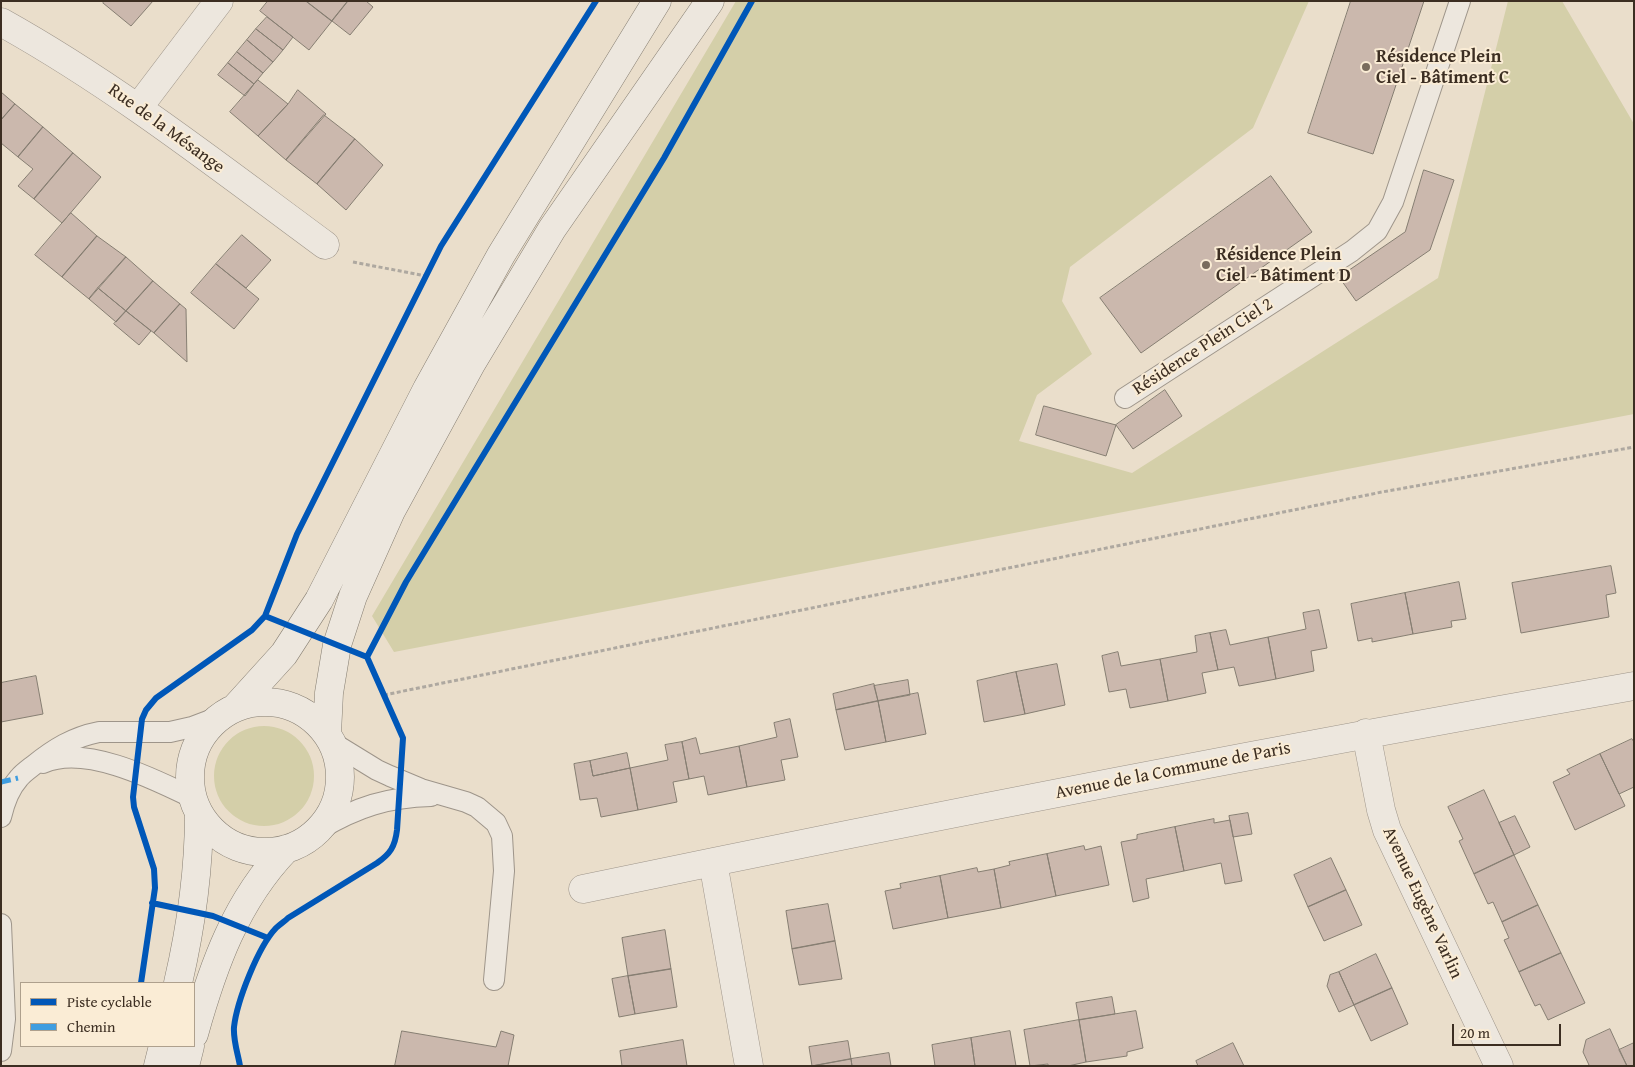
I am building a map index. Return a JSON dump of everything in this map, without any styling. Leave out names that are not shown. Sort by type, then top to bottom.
[{"type":"main road","points":[[138,108],[219,1]]},
{"type":"main road","points":[[178,982],[196,879],[199,847],[196,805],[190,775],[194,752],[204,732],[229,712],[284,654],[319,600],[427,389],[501,255],[657,1]]},
{"type":"main road","points":[[196,805],[213,832],[233,845],[247,850],[263,852],[286,849],[301,843],[320,829],[333,810],[340,788],[340,765],[330,738],[329,693],[337,645],[353,596],[396,502],[488,334],[552,229],[710,1]]},
{"type":"main road","name":"Rue de la Mésange","points":[[1,22],[47,48],[138,108],[325,245]]},
{"type":"main road","name":"Avenue de la Commune de Paris","points":[[583,889],[1366,733],[1634,686]]},
{"type":"main road","points":[[229,712],[251,702],[267,701],[290,706],[311,716],[330,738]]},
{"type":"main road","name":"Avenue Eugène Varlin","points":[[1366,733],[1381,810],[1391,839],[1499,1066]]},
{"type":"main road","points":[[195,1031],[214,967],[233,924],[263,874],[286,849]]},
{"type":"main road","points":[[713,862],[749,1066]]},
{"type":"main road","points":[[158,1066],[163,1047]]},
{"type":"main road","points":[[185,1066],[190,1047]]},
{"type":"lane","name":"Résidence Plein Ciel 2","points":[[1124,398],[1352,251],[1377,231],[1393,202],[1460,1]]},
{"type":"lane","points":[[1,817],[8,794],[18,778],[63,743],[99,732],[170,732],[192,727],[229,712]]},
{"type":"lane","points":[[330,738],[377,770],[411,785],[466,802],[477,807],[496,823],[502,836],[504,871],[494,980]]},
{"type":"lane","points":[[30,769],[57,758],[91,759],[136,771],[196,805]]},
{"type":"lane","points":[[320,829],[353,811],[384,801],[446,796]]},
{"type":"lane","points":[[1,924],[4,1019],[1,1051]]},
{"type":"path","points":[[325,245],[349,262],[426,276]]},
{"type":"path","points":[[422,284],[430,268]]},
{"type":"path","points":[[384,695],[1382,492],[1634,447]]},
{"type":"path","points":[[381,688],[388,704]]},
{"type":"shaded area","points":[[736,1],[1309,1],[1253,128],[1070,267],[1062,301],[1092,354],[1037,395],[1019,441],[1132,473],[1438,278],[1508,1],[1562,1],[1634,124],[1634,414],[394,652],[372,616]]},
{"type":"shaded area","points":[[264,726],[283,730],[299,741],[310,757],[314,776],[310,795],[299,811],[283,822],[264,826],[245,822],[229,811],[218,795],[214,776],[218,757],[229,741],[245,730]]},
{"type":"building","points":[[105,1],[153,1],[131,26],[103,3]]},
{"type":"building","points":[[268,1],[306,1],[332,21],[309,50],[260,11]]},
{"type":"building","points":[[306,1],[348,1],[332,21]]},
{"type":"building","points":[[348,1],[366,1],[373,7],[350,35],[332,21]]},
{"type":"building","name":"Résidence Plein Ciel - Bâtiment C","points":[[1351,1],[1424,1],[1373,154],[1308,133]]},
{"type":"building","points":[[267,17],[293,37],[283,50],[256,29]]},
{"type":"building","points":[[256,29],[283,50],[273,62],[247,40]]},
{"type":"building","points":[[247,40],[273,62],[263,73],[237,52]]},
{"type":"building","points":[[237,52],[263,73],[254,84],[228,63]]},
{"type":"building","points":[[228,63],[254,84],[245,96],[218,75]]},
{"type":"building","points":[[258,80],[288,104],[258,136],[230,112]]},
{"type":"building","points":[[298,90],[326,114],[286,160],[258,136],[288,104]]},
{"type":"building","points":[[1,92],[15,104],[1,120]]},
{"type":"building","points":[[15,104],[43,127],[18,157],[1,143],[1,120]]},
{"type":"building","points":[[324,115],[355,139],[317,184],[286,160]]},
{"type":"building","points":[[43,127],[73,153],[34,199],[18,186],[33,169],[18,157]]},
{"type":"building","points":[[355,139],[383,165],[346,210],[317,184]]},
{"type":"building","points":[[73,153],[101,177],[62,223],[34,199]]},
{"type":"building","points":[[1424,170],[1454,180],[1430,250],[1356,301],[1339,277],[1405,232]]},
{"type":"building","name":"Résidence Plein Ciel - Bâtiment D","points":[[1271,176],[1312,232],[1141,353],[1100,298]]},
{"type":"building","points":[[71,213],[97,236],[62,277],[35,255]]},
{"type":"building","points":[[242,235],[271,260],[246,288],[216,264]]},
{"type":"building","points":[[97,236],[126,257],[89,299],[62,277]]},
{"type":"building","points":[[126,257],[153,281],[126,311],[98,288]]},
{"type":"building","points":[[216,264],[259,299],[234,329],[191,293]]},
{"type":"building","points":[[153,281],[180,304],[154,333],[126,311]]},
{"type":"building","points":[[98,288],[126,311],[116,322],[89,299]]},
{"type":"building","points":[[180,304],[186,309],[187,362],[154,333]]},
{"type":"building","points":[[126,311],[151,331],[139,345],[114,324]]},
{"type":"building","points":[[1165,390],[1182,416],[1133,449],[1116,425]]},
{"type":"building","points":[[1044,406],[1116,425],[1106,456],[1036,435]]},
{"type":"building","points":[[1611,566],[1616,593],[1606,595],[1609,617],[1521,633],[1512,583]]},
{"type":"building","points":[[1459,582],[1466,619],[1451,621],[1452,627],[1413,634],[1405,593]]},
{"type":"building","points":[[1405,593],[1413,634],[1372,642],[1372,638],[1358,641],[1351,604]]},
{"type":"building","points":[[1319,610],[1327,648],[1311,651],[1314,671],[1276,679],[1268,637],[1306,629],[1303,613]]},
{"type":"building","points":[[1226,630],[1230,645],[1268,637],[1276,679],[1239,686],[1234,667],[1218,670],[1210,633]]},
{"type":"building","points":[[1210,633],[1218,670],[1202,673],[1206,693],[1168,701],[1160,659],[1197,652],[1195,636]]},
{"type":"building","points":[[1118,652],[1121,666],[1160,659],[1168,701],[1130,708],[1126,689],[1109,692],[1102,656]]},
{"type":"building","points":[[1057,664],[1065,705],[1025,714],[1016,672]]},
{"type":"building","points":[[1016,672],[1025,714],[984,722],[977,681]]},
{"type":"building","points":[[36,676],[43,714],[1,722],[1,683]]},
{"type":"building","points":[[908,680],[910,695],[878,701],[874,686]]},
{"type":"building","points":[[874,684],[878,701],[836,710],[833,694]]},
{"type":"building","points":[[918,693],[926,734],[886,742],[878,701]]},
{"type":"building","points":[[878,701],[886,742],[845,750],[836,710]]},
{"type":"building","points":[[790,719],[798,757],[781,760],[785,780],[747,787],[739,746],[777,737],[774,723]]},
{"type":"building","points":[[696,738],[700,754],[739,746],[747,787],[708,795],[704,776],[689,779],[682,742]]},
{"type":"building","points":[[1632,739],[1634,742],[1634,787],[1619,794],[1600,754]]},
{"type":"building","points":[[682,742],[689,779],[673,782],[677,802],[638,810],[630,768],[668,760],[665,745]]},
{"type":"building","points":[[627,753],[630,768],[593,776],[590,761]]},
{"type":"building","points":[[1600,754],[1625,806],[1575,830],[1553,782],[1570,774],[1567,770]]},
{"type":"building","points":[[590,761],[593,776],[630,768],[638,810],[601,817],[597,798],[580,800],[574,764]]},
{"type":"building","points":[[1484,790],[1514,855],[1474,874],[1459,841],[1463,839],[1448,807]]},
{"type":"building","points":[[1248,813],[1252,834],[1233,837],[1229,816]]},
{"type":"building","points":[[1515,816],[1530,847],[1514,855],[1499,823]]},
{"type":"building","points":[[1214,819],[1214,823],[1230,820],[1242,881],[1225,884],[1221,863],[1184,871],[1175,827]]},
{"type":"building","points":[[1175,827],[1184,871],[1146,879],[1149,898],[1133,902],[1121,842],[1137,839],[1137,835]]},
{"type":"building","points":[[1084,846],[1085,850],[1101,846],[1109,885],[1056,896],[1047,854]]},
{"type":"building","points":[[1047,854],[1056,896],[1001,908],[994,869],[1010,865],[1009,862]]},
{"type":"building","points":[[1514,855],[1538,905],[1502,922],[1493,902],[1488,904],[1474,874]]},
{"type":"building","points":[[1331,858],[1346,890],[1308,907],[1294,875]]},
{"type":"building","points":[[977,868],[978,872],[994,869],[1001,908],[948,918],[940,876]]},
{"type":"building","points":[[940,876],[948,918],[893,929],[885,891],[901,888],[900,884]]},
{"type":"building","points":[[1346,890],[1362,925],[1324,941],[1308,907]]},
{"type":"building","points":[[828,904],[835,941],[792,949],[786,911]]},
{"type":"building","points":[[1538,905],[1561,953],[1519,972],[1504,940],[1509,938],[1502,922]]},
{"type":"building","points":[[665,930],[671,969],[628,976],[622,938]]},
{"type":"building","points":[[835,941],[842,979],[799,985],[792,949]]},
{"type":"building","points":[[1561,953],[1585,1003],[1548,1020],[1540,1004],[1535,1006],[1519,972]]},
{"type":"building","points":[[1376,954],[1392,988],[1354,1005],[1339,972]]},
{"type":"building","points":[[671,969],[677,1007],[635,1014],[628,976]]},
{"type":"building","points":[[1339,972],[1354,1005],[1339,1012],[1327,986],[1330,975]]},
{"type":"building","points":[[628,976],[635,1014],[619,1017],[612,979]]},
{"type":"building","points":[[1392,988],[1408,1024],[1371,1041],[1354,1005]]},
{"type":"building","points":[[1112,997],[1115,1014],[1079,1020],[1076,1003]]},
{"type":"building","points":[[1136,1011],[1143,1048],[1127,1052],[1127,1056],[1086,1062],[1079,1020]]},
{"type":"building","points":[[1079,1020],[1086,1062],[1068,1066],[1048,1066],[1048,1064],[1030,1066],[1024,1030]]},
{"type":"building","points":[[1610,1029],[1627,1066],[1587,1066],[1589,1065],[1583,1052],[1586,1040]]},
{"type":"building","points":[[402,1031],[496,1047],[501,1031],[514,1035],[508,1066],[395,1066]]},
{"type":"building","points":[[1010,1031],[1016,1066],[975,1066],[971,1038]]},
{"type":"building","points":[[971,1038],[975,1066],[935,1066],[932,1045]]},
{"type":"building","points":[[683,1040],[687,1066],[622,1066],[620,1051]]},
{"type":"building","points":[[848,1041],[851,1059],[812,1066],[809,1047]]},
{"type":"building","points":[[1233,1043],[1244,1066],[1198,1066],[1196,1061]]},
{"type":"building","points":[[1634,1043],[1634,1066],[1627,1066],[1619,1050]]},
{"type":"building","points":[[889,1053],[891,1066],[852,1066],[851,1059]]},
{"type":"building","points":[[851,1059],[852,1066],[812,1066]]},
{"type":"marked path","points":[[1,782],[18,778]]},
{"type":"cycle path","points":[[141,982],[155,888],[154,869],[134,807],[133,797],[142,719],[146,710],[156,698],[252,630],[265,616],[297,534],[441,246],[596,1]]},
{"type":"cycle path","points":[[367,657],[406,582],[664,158],[752,1]]},
{"type":"cycle path","points":[[240,1066],[234,1037],[236,1016],[249,975],[269,937],[288,918],[382,860],[393,846],[397,830],[403,738],[367,657],[265,616]]},
{"type":"cycle path","points":[[152,903],[213,916],[268,938]]},
{"type":"place","name":"Résidence Plein Ciel - Bâtiment C","points":[[1366,67]]},
{"type":"place","name":"Résidence Plein Ciel - Bâtiment D","points":[[1206,265]]}]
